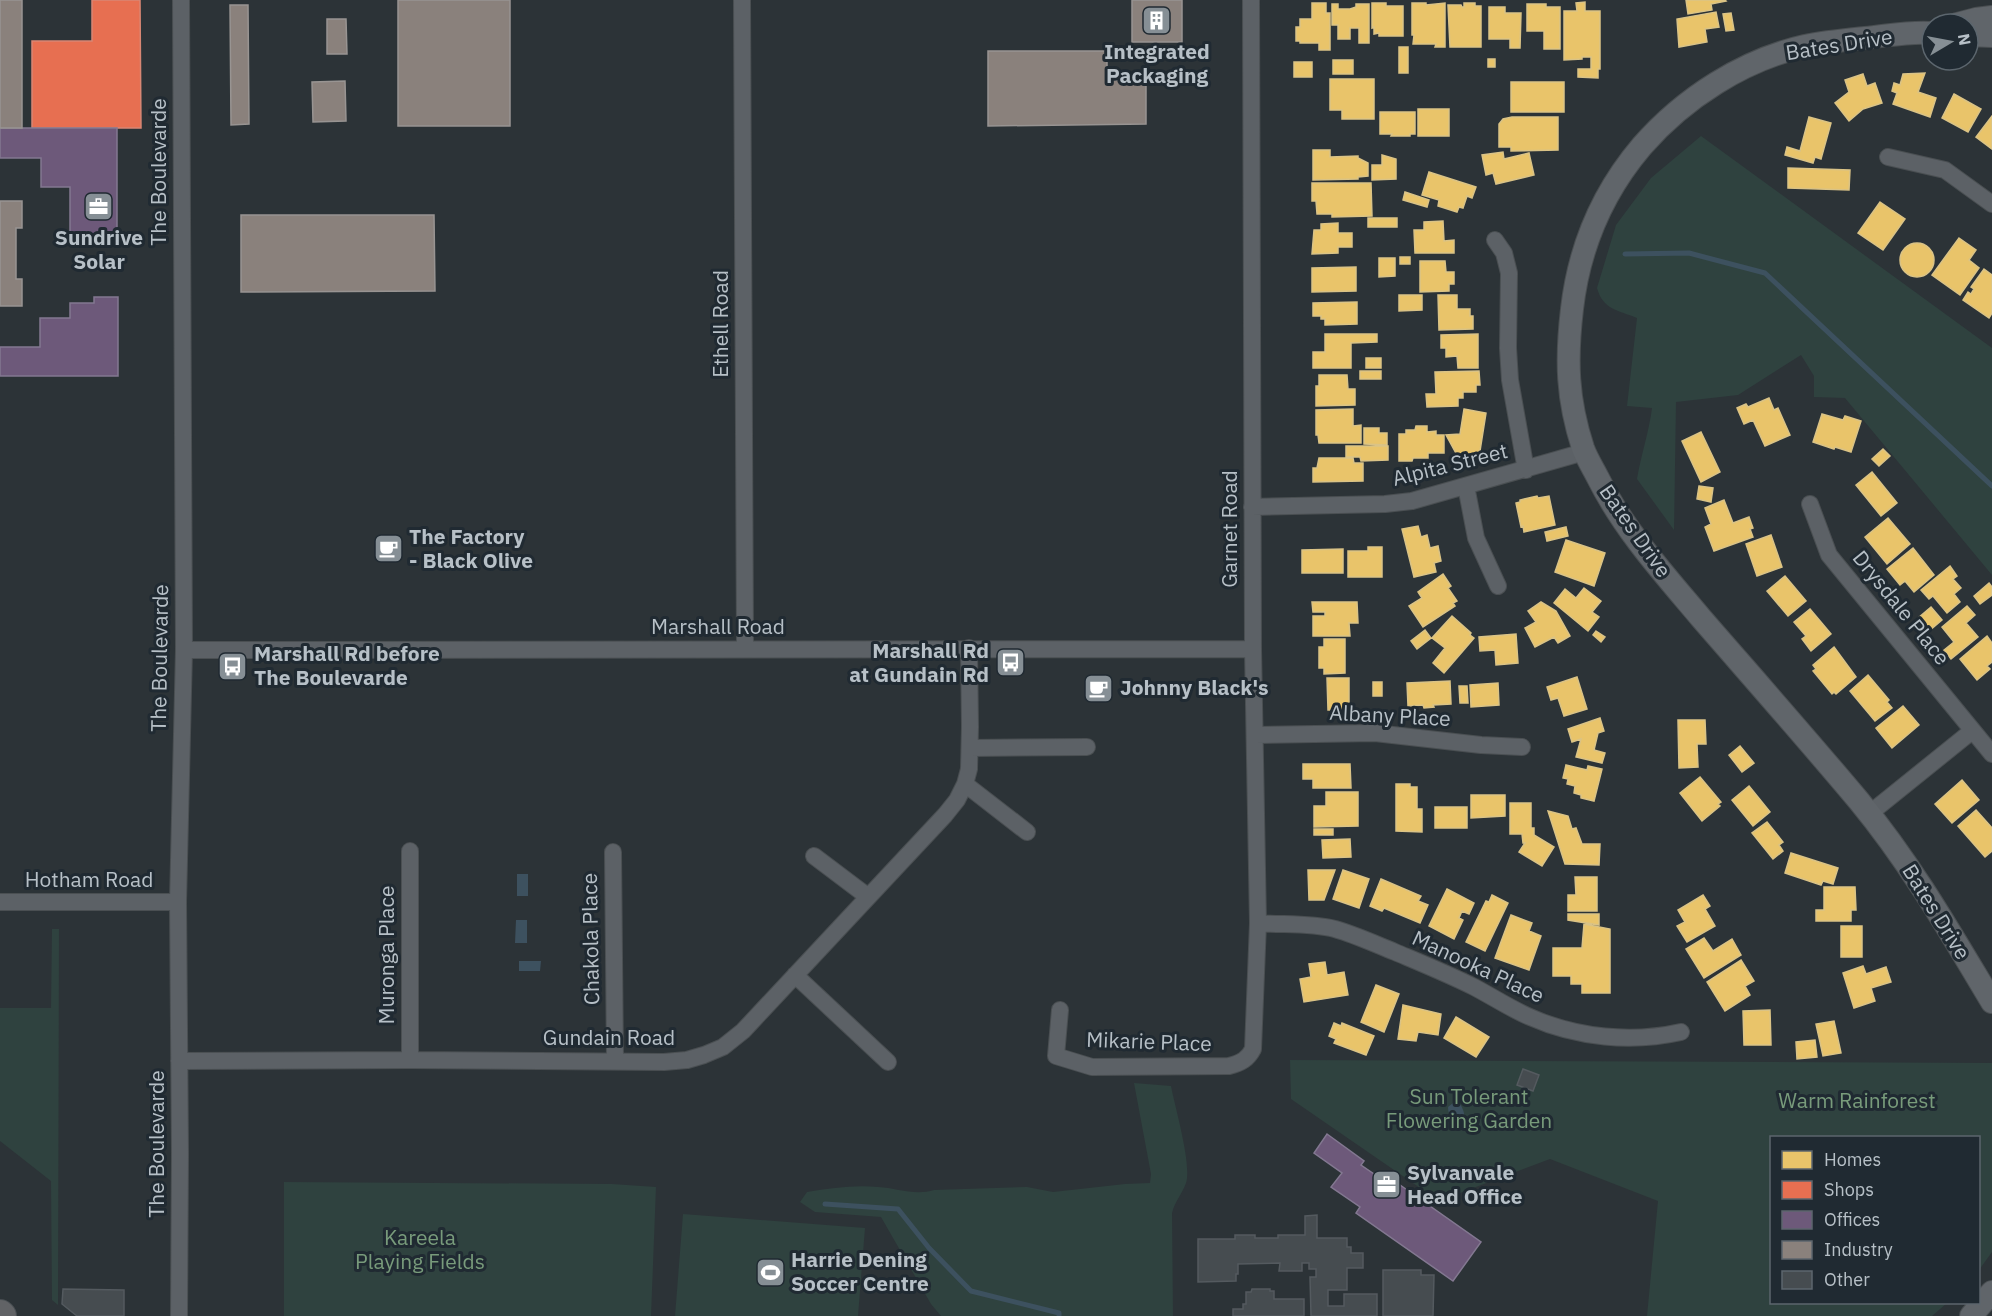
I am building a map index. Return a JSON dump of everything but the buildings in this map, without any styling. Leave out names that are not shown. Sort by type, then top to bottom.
[{"type":"main road","name":"Bates Drive","points":[[1920,33],[1806,46],[1747,67],[1689,101],[1660,128],[1629,162],[1594,221],[1579,266],[1574,292],[1568,382],[1572,410],[1584,452],[1606,494],[1627,527],[1869,814],[1921,883],[1992,1002]]},
{"type":"main road","points":[[1971,1316],[1992,1292]]},
{"type":"street","name":"The Boulevarde","points":[[179,1316],[178,902],[184,650],[181,0]]},
{"type":"street","name":"Ethell Road","points":[[742,0],[745,648]]},
{"type":"street","name":"Garnet Road","points":[[1250,1056],[1254,1049],[1255,1038],[1258,923],[1253,649],[1251,0]]},
{"type":"street","points":[[1888,157],[1945,170],[1992,204]]},
{"type":"street","points":[[1495,240],[1504,253],[1509,273],[1510,380],[1526,470]]},
{"type":"street","name":"Alpita Street","points":[[1252,507],[1400,503],[1526,470],[1584,452]]},
{"type":"street","points":[[1466,486],[1476,537],[1498,586]]},
{"type":"street","name":"Drysdale Place","points":[[1810,504],[1829,555],[1992,754]]},
{"type":"street","name":"Gundain Road","points":[[179,1061],[664,1062],[687,1060],[723,1047],[743,1030],[957,800],[969,769],[969,648]]},
{"type":"street","name":"Marshall Road","points":[[184,650],[1253,649]]},
{"type":"street","points":[[1869,814],[1972,731]]},
{"type":"street","name":"Albany Place","points":[[1255,735],[1375,733],[1481,745],[1522,747]]},
{"type":"street","points":[[970,748],[1087,747]]},
{"type":"street","points":[[965,784],[1027,832]]},
{"type":"street","name":"Muronga Place","points":[[410,851],[410,1060]]},
{"type":"street","name":"Chakola Place","points":[[613,852],[615,1061]]},
{"type":"street","points":[[814,856],[867,896]]},
{"type":"street","name":"Hotham Road","points":[[0,902],[178,902]]},
{"type":"street","name":"Manooka Place","points":[[1258,923],[1314,926],[1352,934],[1436,969],[1527,1016],[1563,1029],[1595,1035],[1642,1038],[1682,1032]]},
{"type":"street","points":[[795,975],[888,1062]]},
{"type":"street","name":"Mikarie Place","points":[[1060,1010],[1056,1056],[1092,1066],[1219,1067],[1239,1064],[1250,1056]]},
{"type":"green space","points":[[1701,136],[1992,348],[1992,575],[1845,398],[1814,397],[1814,376],[1801,355],[1738,395],[1676,402],[1674,530],[1637,479],[1652,408],[1627,406],[1637,318],[1607,305],[1597,288],[1616,225],[1651,178]]},
{"type":"green space","points":[[52,929],[59,929],[58,1305],[52,1300],[51,1181],[0,1141],[0,1008],[51,1008]]},
{"type":"green space","points":[[1290,1060],[1992,1063],[1992,1252],[1980,1269],[1980,1136],[1770,1136],[1770,1304],[1946,1304],[1932,1316],[1647,1316],[1658,1201],[1550,1159],[1439,1201],[1291,1099]]},
{"type":"green space","points":[[1134,1083],[1171,1086],[1185,1150],[1186,1183],[1172,1213],[1173,1316],[941,1316],[931,1304],[881,1217],[815,1212],[800,1202],[807,1192],[851,1187],[927,1192],[1027,1187],[1053,1192],[1150,1183],[1151,1174]]},
{"type":"green space","name":"Kareela Playing Fields","points":[[284,1182],[612,1184],[656,1187],[651,1316],[284,1316]]},
{"type":"green space","name":"Harrie Dening Soccer Centre","points":[[683,1214],[865,1228],[858,1316],[675,1316]]},
{"type":"water","points":[[517,874],[528,874],[528,896],[517,896]]},
{"type":"water","points":[[516,920],[527,920],[527,943],[515,943]]},
{"type":"water","points":[[519,961],[541,961],[540,971],[519,971]]},
{"type":"water","points":[[1453,1103],[1460,1104],[1465,1120],[1463,1125],[1454,1121],[1449,1114],[1448,1107]]},
{"type":"waterway","points":[[1625,254],[1689,253],[1765,273],[1992,486]]},
{"type":"waterway","points":[[825,1204],[898,1209],[929,1248],[971,1291],[1059,1313],[1059,1316]]},
{"type":"place","name":"Integrated Packaging","points":[[1157,21]]},
{"type":"place","name":"Sundrive Solar","points":[[99,207]]},
{"type":"place","name":"The Factory - Black Olive","points":[[388,549]]},
{"type":"place","name":"Marshall Rd at Gundain Rd","points":[[1010,663]]},
{"type":"place","name":"Marshall Rd before The Boulevarde","points":[[233,666]]},
{"type":"place","name":"Johnny Black's","points":[[1099,688]]},
{"type":"place","name":"Sylvanvale Head Office","points":[[1386,1185]]},
{"type":"place","name":"Harrie Dening Soccer Centre","points":[[770,1272]]},
{"type":"park label","name":"Warm Rainforest","points":[[1857,1101]]},
{"type":"park label","name":"Sun Tolerant Flowering Garden","points":[[1469,1109]]}]
